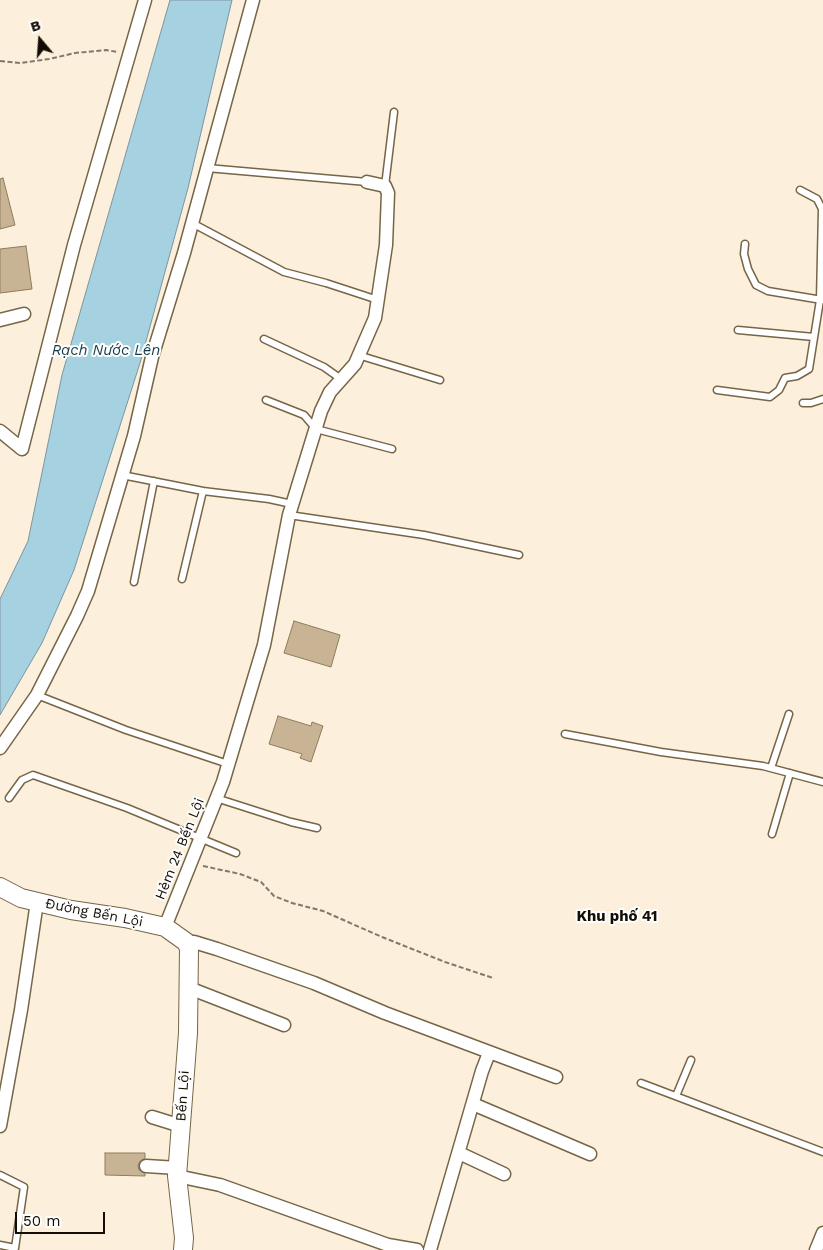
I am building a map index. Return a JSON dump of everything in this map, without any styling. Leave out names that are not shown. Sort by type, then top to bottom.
[{"type":"street","points":[[0,431],[22,450],[74,245],[145,0]]},
{"type":"street","points":[[0,748],[37,695],[88,591],[134,436],[152,357],[192,223],[253,0]]},
{"type":"street","points":[[367,182],[385,186]]},
{"type":"street","name":"Hẻm 24 Bến Lội","points":[[166,927],[223,782],[264,645],[290,510],[321,411],[330,392],[355,364],[375,318],[386,245],[388,194],[385,186]]},
{"type":"street","points":[[0,320],[24,314]]},
{"type":"street","name":"Đường Bến Lội","points":[[0,887],[21,898],[37,902],[166,927],[186,942]]},
{"type":"street","points":[[0,1126],[21,1010],[37,902]]},
{"type":"street","points":[[186,942],[194,942],[217,949],[314,983],[385,1013],[556,1077]]},
{"type":"street","name":"Bến Lội","points":[[183,1250],[184,1238],[178,1172],[189,988],[190,957],[186,942]]},
{"type":"street","points":[[189,988],[284,1025]]},
{"type":"street","points":[[430,1250],[489,1053]]},
{"type":"street","points":[[473,1104],[590,1154]]},
{"type":"street","points":[[152,1117],[181,1126]]},
{"type":"street","points":[[458,1153],[504,1174]]},
{"type":"street","points":[[146,1166],[178,1172],[220,1185],[388,1246],[417,1250]]},
{"type":"street","points":[[816,1250],[823,1233]]},
{"type":"lane","points":[[385,186],[394,112]]},
{"type":"lane","points":[[207,168],[367,182]]},
{"type":"lane","points":[[717,390],[770,397],[779,390],[786,378],[797,376],[809,369],[821,300],[822,209],[817,200],[800,190]]},
{"type":"lane","points":[[192,223],[284,272],[378,300]]},
{"type":"lane","points":[[745,244],[744,254],[748,269],[756,284],[768,291],[821,300]]},
{"type":"lane","points":[[738,330],[814,337]]},
{"type":"lane","points":[[264,339],[324,367],[341,379]]},
{"type":"lane","points":[[358,355],[440,380]]},
{"type":"lane","points":[[803,402],[811,404],[823,399]]},
{"type":"lane","points":[[266,400],[304,415],[316,430],[392,449]]},
{"type":"lane","points":[[122,475],[203,491],[269,499],[290,510],[520,555]]},
{"type":"lane","points":[[134,582],[154,481]]},
{"type":"lane","points":[[182,579],[203,491]]},
{"type":"lane","points":[[37,695],[126,730],[228,764]]},
{"type":"lane","points":[[771,768],[789,714]]},
{"type":"lane","points":[[566,734],[661,752],[771,768],[823,782]]},
{"type":"lane","points":[[772,834],[790,773]]},
{"type":"lane","points":[[9,798],[22,780],[33,775],[127,808],[236,853]]},
{"type":"lane","points":[[216,798],[291,822],[317,828]]},
{"type":"lane","points":[[676,1096],[691,1060]]},
{"type":"lane","points":[[641,1082],[823,1152]]},
{"type":"lane","points":[[0,1174],[24,1187],[15,1248],[0,1245]]},
{"type":"path","points":[[0,61],[20,63],[75,53],[106,50],[130,54]]},
{"type":"path","points":[[191,863],[261,882],[274,896],[323,911],[400,944],[493,978]]},
{"type":"water","name":"Rạch Nước Lên","points":[[170,0],[232,0],[188,188],[140,363],[74,570],[42,643],[0,715],[0,599],[28,541],[62,375]]},
{"type":"building","points":[[3,178],[15,225],[0,229],[0,179]]},
{"type":"building","points":[[26,246],[32,289],[0,293],[0,249]]},
{"type":"building","points":[[294,621],[340,635],[331,667],[284,653]]},
{"type":"building","points":[[278,716],[311,726],[312,722],[323,726],[311,762],[300,758],[302,754],[269,744]]},
{"type":"building","points":[[105,1153],[145,1153],[145,1158],[140,1161],[138,1166],[145,1176],[105,1175]]},
{"type":"district","name":"Khu phố 41","points":[[617,917]]}]
